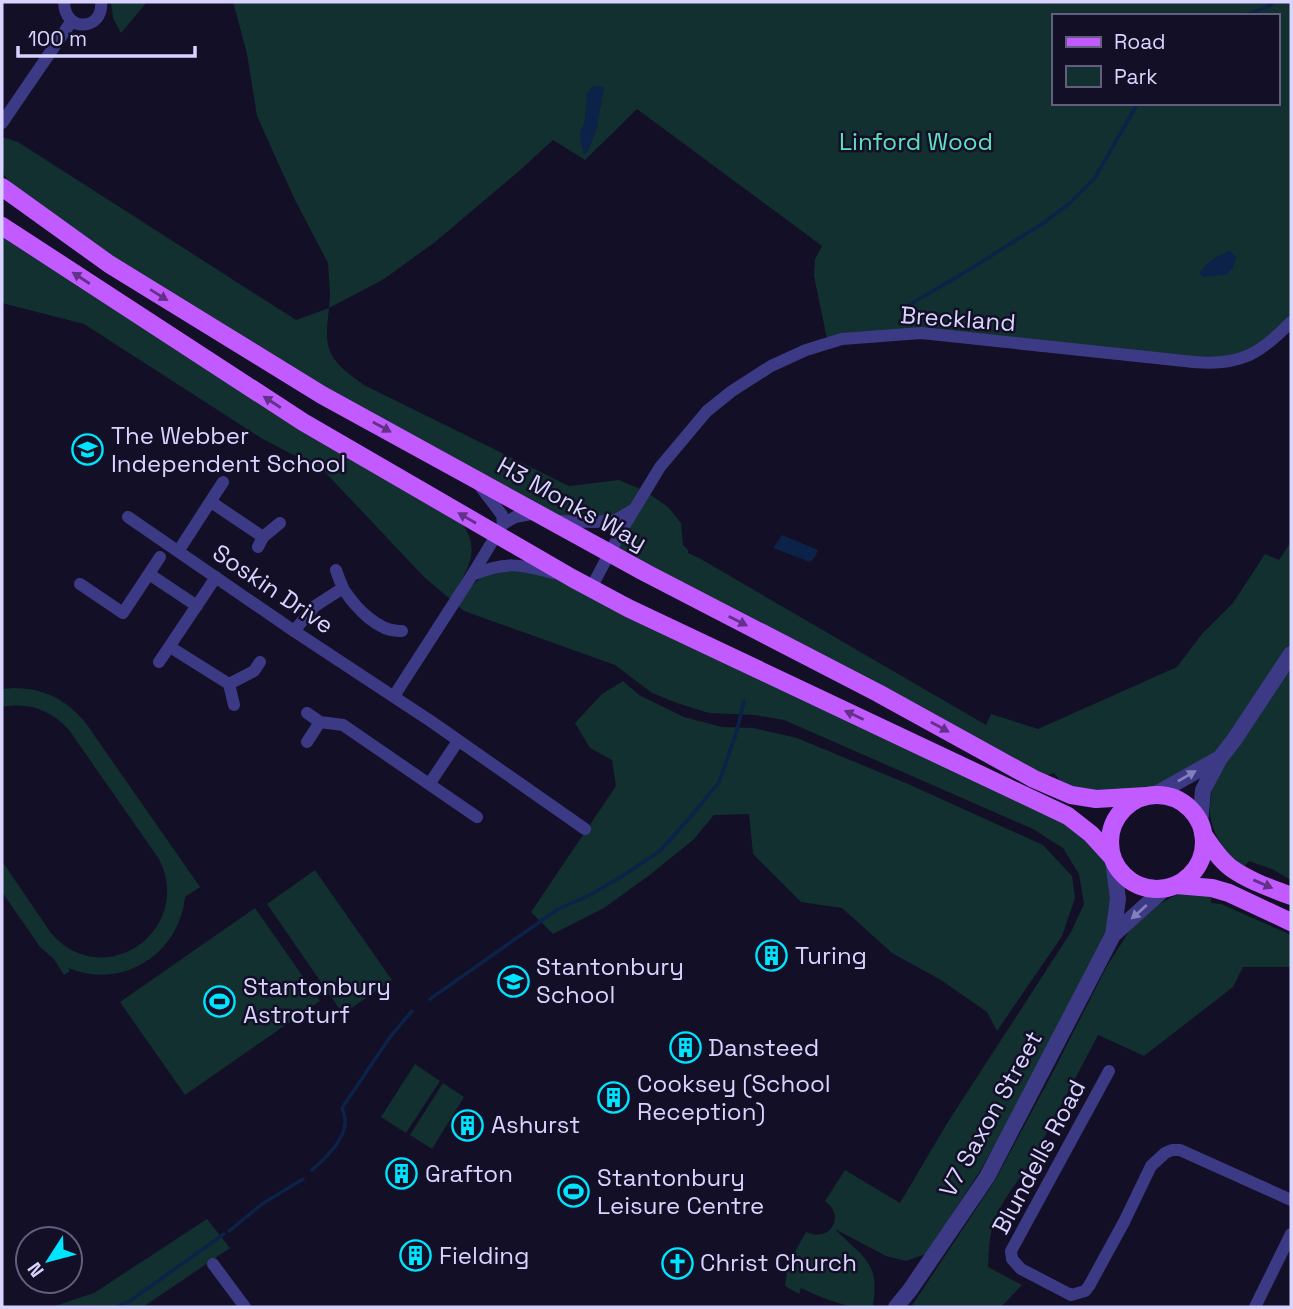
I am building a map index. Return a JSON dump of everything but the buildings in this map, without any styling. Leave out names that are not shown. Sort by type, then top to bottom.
[{"type":"main road","name":"H3 Monks Way","points":[[2,187],[109,264],[322,395],[646,573],[878,693],[1034,779],[1071,795],[1096,799],[1150,796]]},
{"type":"main road","points":[[2,226],[303,422],[500,529],[572,578],[628,608],[1068,816],[1091,834],[1112,858],[1121,874],[1133,883],[1149,889],[1212,888],[1291,922]]},
{"type":"main road","points":[[1112,858],[1110,837],[1116,818],[1129,804],[1150,796],[1168,797],[1182,803],[1192,812],[1219,857],[1230,867],[1290,895]]},
{"type":"main road","points":[[1170,887],[1189,877],[1198,864],[1203,849],[1201,829]]},
{"type":"street","points":[[64,2],[64,11],[71,22],[77,24],[87,24],[95,20],[102,6],[101,2]]},
{"type":"street","points":[[2,122],[71,22]]},
{"type":"street","points":[[2,181],[29,205]]},
{"type":"street","name":"Breckland","points":[[591,588],[660,467],[707,411],[771,366],[806,350],[842,339],[921,333],[1194,362],[1229,362],[1254,353],[1277,336],[1291,321]]},
{"type":"street","points":[[470,476],[491,498],[502,515],[500,529]]},
{"type":"street","points":[[179,550],[223,482]]},
{"type":"street","points":[[211,502],[260,542],[280,523]]},
{"type":"street","points":[[394,696],[500,529],[515,517],[595,522],[616,520],[634,509]]},
{"type":"street","name":"Soskin Drive","points":[[128,517],[394,696],[585,829]]},
{"type":"street","points":[[80,584],[123,613],[160,558]]},
{"type":"street","points":[[472,575],[505,565],[533,568],[572,578]]},
{"type":"street","points":[[335,570],[343,588],[364,614],[398,634]]},
{"type":"street","points":[[149,574],[197,606]]},
{"type":"street","points":[[159,662],[216,577]]},
{"type":"street","points":[[295,631],[315,606],[343,588]]},
{"type":"street","points":[[170,647],[229,684],[234,705]]},
{"type":"street","points":[[1201,829],[1203,790],[1223,753],[1291,654]]},
{"type":"street","points":[[229,684],[254,671],[260,662]]},
{"type":"street","points":[[307,713],[320,722],[342,725],[472,813],[460,822]]},
{"type":"street","points":[[307,742],[320,722]]},
{"type":"street","points":[[430,783],[458,741]]},
{"type":"street","points":[[1150,796],[1223,753]]},
{"type":"street","name":"V7 Saxon Street","points":[[898,1306],[986,1177],[1113,935],[1118,899],[1112,858]]},
{"type":"street","name":"V7 Saxon Street","points":[[1113,935],[1170,887]]},
{"type":"street","name":"Blundells Road","points":[[1109,1070],[1011,1251],[1012,1259],[1021,1269],[1071,1295],[1085,1291],[1124,1222],[1151,1166],[1172,1150],[1180,1150],[1291,1200]]},
{"type":"street","points":[[1255,1307],[1291,1234]]},
{"type":"street","points":[[213,1264],[245,1307]]},
{"type":"green space","points":[[111,2],[147,2],[121,33],[113,18]]},
{"type":"green space","name":"Linford Wood","points":[[233,2],[1291,2],[1291,322],[1229,362],[921,333],[828,344],[814,276],[815,259],[822,246],[637,109],[585,160],[553,140],[435,242],[384,279],[329,308],[328,263],[294,198],[257,116],[247,54]]},
{"type":"green space","points":[[2,137],[18,142],[296,320],[329,308],[327,339],[331,354],[364,385],[569,486],[619,480],[645,491],[668,507],[681,523],[683,545],[688,553],[986,725],[991,714],[1038,729],[1177,667],[1202,634],[1233,603],[1265,554],[1279,560],[1291,542],[1291,880],[1272,869],[1249,861],[1245,866],[1231,857],[1220,842],[1210,815],[1219,758],[1154,795],[1071,795],[1054,773],[1034,779],[610,553],[623,528],[616,520],[552,521],[470,476],[29,205],[4,175]]},
{"type":"green space","points":[[2,226],[461,522],[472,548],[468,568],[458,588],[455,602],[492,567],[533,568],[1068,816],[1111,856],[1113,935],[980,1171],[926,1254],[906,1261],[886,1256],[835,1229],[861,1254],[871,1269],[875,1290],[873,1305],[852,1307],[801,1288],[799,1294],[785,1286],[788,1264],[806,1232],[822,1234],[833,1226],[834,1214],[825,1201],[845,1170],[900,1203],[946,1125],[1071,932],[1084,904],[1079,874],[1063,848],[1033,829],[784,720],[754,715],[709,713],[677,703],[652,693],[615,665],[464,611],[424,577],[324,471],[261,438],[84,324],[2,303]]},
{"type":"green space","points":[[623,681],[639,695],[684,717],[722,727],[753,728],[797,738],[1043,845],[1072,876],[1075,898],[1062,936],[997,1031],[987,1012],[941,980],[892,953],[842,908],[801,902],[753,854],[749,814],[714,815],[693,840],[651,874],[604,908],[553,934],[531,912],[616,786],[612,760],[590,748],[575,723],[602,694]]},
{"type":"green space","points":[[2,689],[34,690],[53,696],[78,714],[200,887],[185,897],[172,936],[160,951],[127,970],[88,974],[68,968],[70,971],[64,975],[54,959],[40,947],[2,892],[2,861],[51,933],[72,950],[95,957],[118,955],[138,945],[154,930],[165,909],[167,885],[159,859],[69,730],[55,717],[39,709],[2,707]]},
{"type":"green space","points":[[315,870],[392,980],[343,1014],[267,904]]},
{"type":"green space","points":[[1180,893],[1211,895],[1211,903],[1221,904],[1291,935],[1291,967],[1243,967],[1233,987],[1144,1056],[1098,1035],[1035,1155],[1004,1201],[994,1223],[988,1267],[1022,1285],[1001,1307],[911,1307],[994,1182],[1107,966],[1133,925],[1157,905]]},
{"type":"green space","name":"Stantonbury Astroturf","points":[[255,908],[320,1001],[185,1095],[120,1002]]},
{"type":"green space","points":[[415,1064],[440,1081],[406,1133],[381,1117]]},
{"type":"green space","points":[[443,1083],[464,1097],[432,1149],[410,1135]]},
{"type":"green space","points":[[207,1219],[230,1248],[143,1307],[52,1307],[94,1293]]},
{"type":"water","points":[[593,86],[604,87],[597,128],[587,153],[584,154],[580,132],[585,121],[587,93]]},
{"type":"water","points":[[1230,250],[1236,257],[1233,268],[1226,275],[1203,277],[1200,274],[1209,262]]},
{"type":"water","points":[[782,535],[818,550],[815,557],[810,562],[773,548]]},
{"type":"waterway","points":[[1250,14],[1273,4]]},
{"type":"waterway","points":[[909,305],[1042,224],[1070,203],[1094,179],[1137,105]]},
{"type":"waterway","points":[[430,999],[558,909],[588,896],[660,851],[719,782],[744,701]]},
{"type":"waterway","points":[[312,1170],[329,1154],[343,1133],[345,1119],[342,1108],[390,1037],[412,1011]]},
{"type":"waterway","points":[[229,1231],[262,1204],[303,1179]]},
{"type":"waterway","points":[[115,1307],[130,1301],[224,1234]]},
{"type":"place","name":"The Webber Independent School","points":[[88,450]]},
{"type":"place","name":"Turing","points":[[772,956]]},
{"type":"place","name":"Stantonbury School","points":[[513,981]]},
{"type":"place","name":"Stantonbury Astroturf","points":[[220,1001]]},
{"type":"place","name":"Dansteed","points":[[685,1048]]},
{"type":"place","name":"Cooksey (School Reception)","points":[[614,1098]]},
{"type":"place","name":"Ashurst","points":[[468,1125]]},
{"type":"place","name":"Grafton","points":[[402,1174]]},
{"type":"place","name":"Stantonbury Leisure Centre","points":[[574,1192]]},
{"type":"place","name":"Fielding","points":[[416,1256]]},
{"type":"place","name":"Christ Church","points":[[677,1263]]}]
